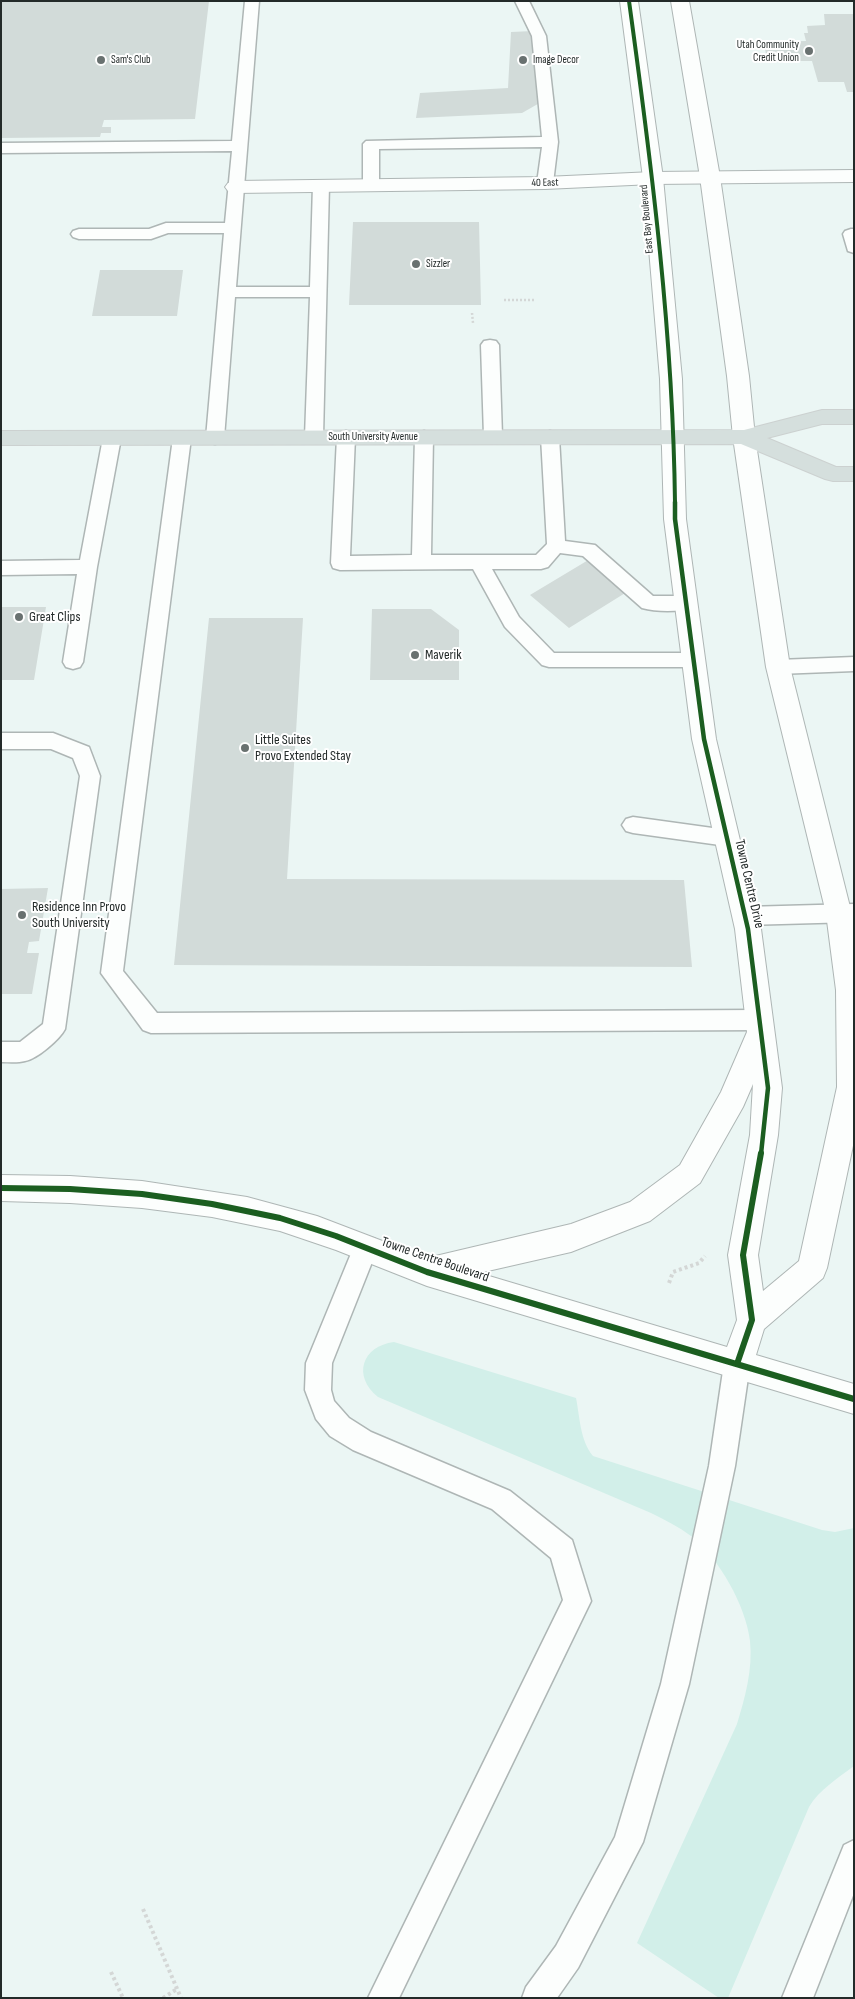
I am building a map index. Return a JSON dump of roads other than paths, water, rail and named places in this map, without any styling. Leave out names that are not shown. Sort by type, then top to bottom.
[{"type":"highway","name":"South University Avenue","points":[[1,438],[744,437],[822,417],[854,417]]},
{"type":"highway","name":"South University Avenue","points":[[744,437],[833,474],[854,474]]},
{"type":"street","name":"East Bay Boulevard","points":[[629,1],[653,178],[674,436]]},
{"type":"street","points":[[680,1],[710,177],[738,376],[744,437],[778,667],[846,913],[852,1091],[812,1268],[752,1320]]},
{"type":"street","name":"40 East","points":[[235,187],[545,183],[653,178],[854,176]]},
{"type":"street","name":"Towne Centre Drive","points":[[674,436],[675,519],[704,739],[745,916],[768,1088],[764,1135],[742,1255],[752,1320],[738,1364]]},
{"type":"street","points":[[427,1272],[571,1238],[640,1212],[690,1174],[733,1098],[761,1025]]},
{"type":"street","name":"Towne Centre Boulevard","points":[[1,1188],[123,1192],[172,1198],[280,1218],[366,1247],[427,1272],[854,1399]]},
{"type":"lane","points":[[214,438],[252,1]]},
{"type":"lane","points":[[522,1],[539,36],[550,142],[545,183]]},
{"type":"lane","points":[[371,185],[372,144],[550,142]]},
{"type":"lane","points":[[1,148],[238,146]]},
{"type":"lane","points":[[314,437],[321,185]]},
{"type":"lane","points":[[79,234],[151,234],[166,228],[232,228]]},
{"type":"lane","points":[[226,292],[318,292]]},
{"type":"lane","points":[[490,345],[493,436]]},
{"type":"lane","points":[[346,437],[340,563],[541,562],[556,546],[550,437]]},
{"type":"lane","points":[[421,562],[424,437]]},
{"type":"lane","points":[[73,662],[88,567],[112,438]]},
{"type":"lane","points":[[182,438],[112,972],[151,1023],[761,1025]]},
{"type":"lane","points":[[556,546],[588,550],[650,604],[686,604]]},
{"type":"lane","points":[[479,562],[512,622],[549,660],[694,660]]},
{"type":"lane","points":[[1,568],[88,567]]},
{"type":"lane","points":[[778,667],[854,664]]},
{"type":"lane","points":[[1,741],[53,741],[82,753],[90,776],[54,1029],[24,1052],[1,1052]]},
{"type":"lane","points":[[633,825],[727,838]]},
{"type":"lane","points":[[745,916],[846,913]]},
{"type":"lane","points":[[366,1247],[319,1363],[316,1380],[319,1401],[329,1418],[346,1432],[362,1441],[501,1500],[562,1550],[577,1601],[383,1998]]},
{"type":"lane","points":[[537,1998],[567,1957],[628,1842],[675,1684],[722,1466],[738,1364]]},
{"type":"lane","points":[[797,1998],[854,1855]]},
{"type":"place","name":"Utah Community Credit Union","points":[[809,51]]},
{"type":"place","name":"Sam's Club","points":[[101,60]]},
{"type":"place","name":"Image Decor","points":[[523,60]]},
{"type":"place","name":"Sizzler","points":[[416,264]]},
{"type":"place","name":"Great Clips","points":[[19,617]]},
{"type":"place","name":"Maverik","points":[[415,655]]},
{"type":"place","name":"Little Suites Provo Extended Stay","points":[[245,748]]},
{"type":"place","name":"Residence Inn Provo South University","points":[[22,915]]}]
